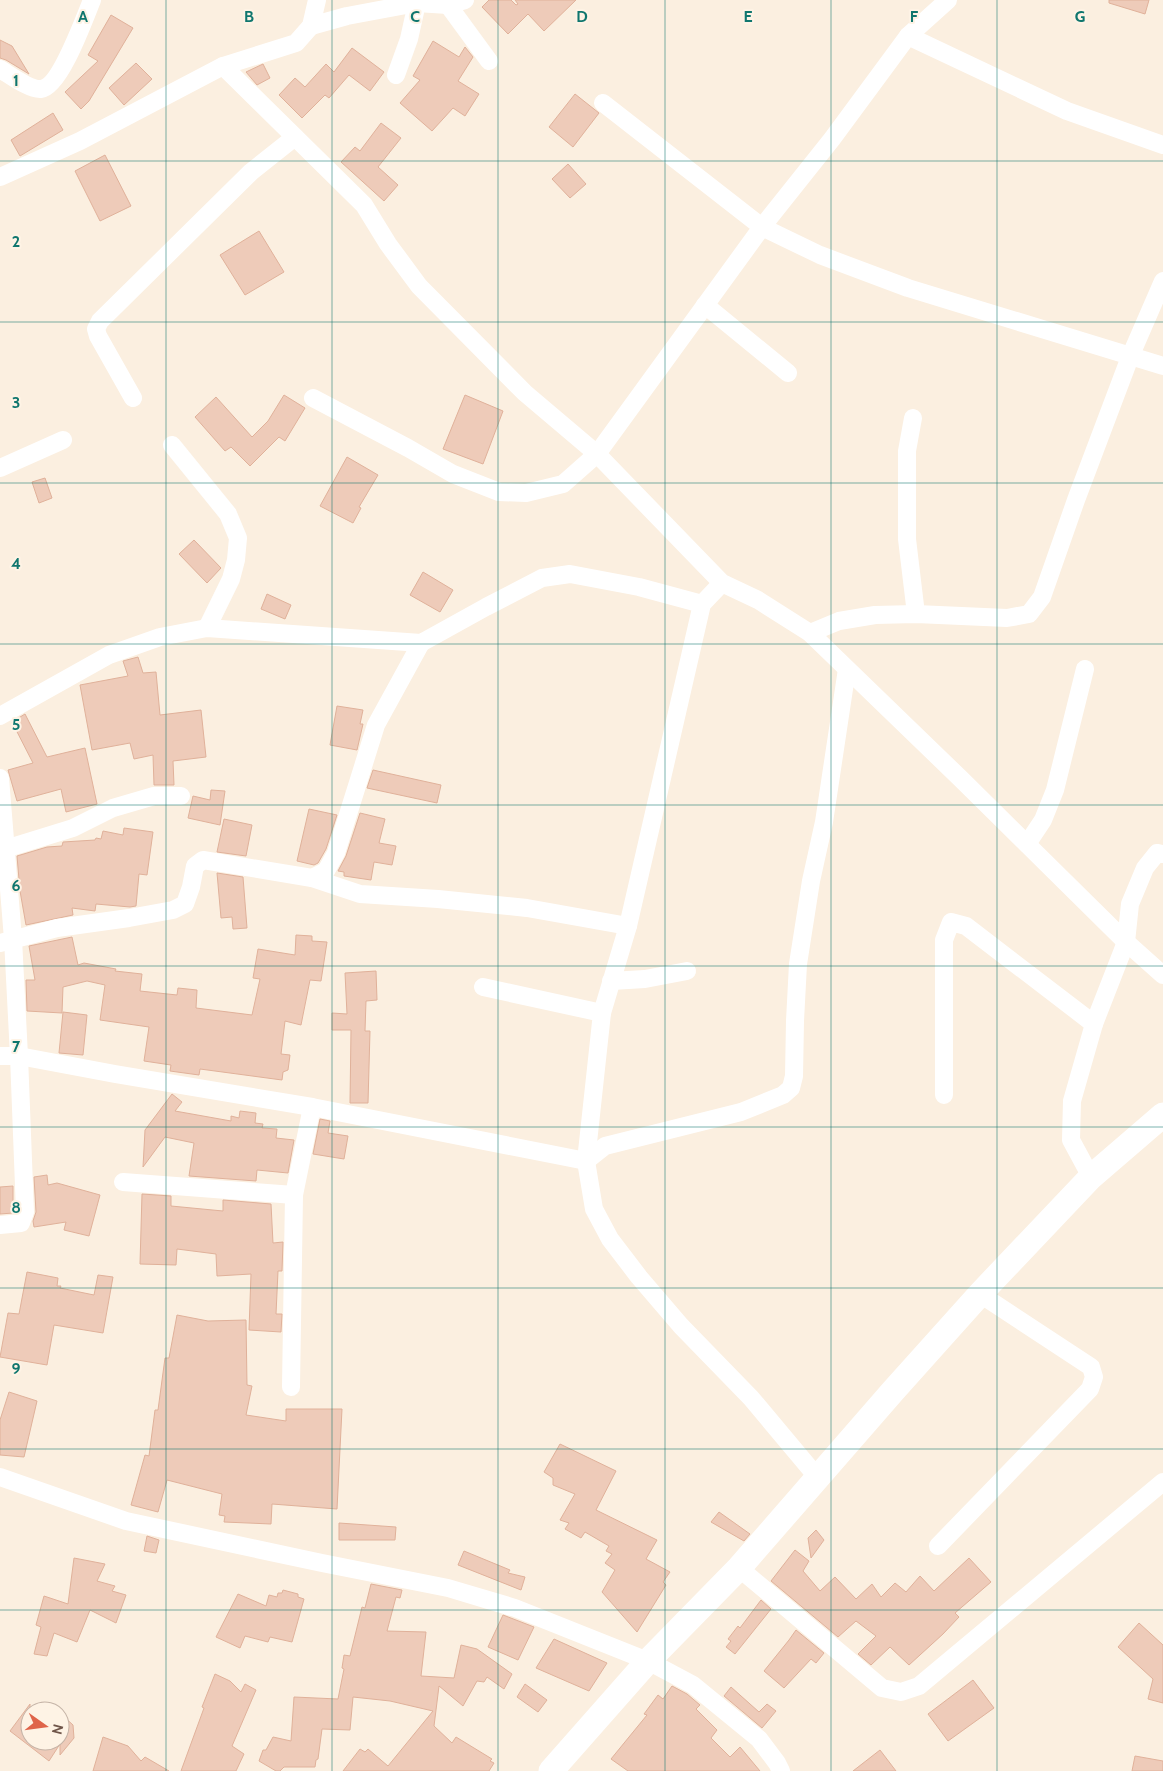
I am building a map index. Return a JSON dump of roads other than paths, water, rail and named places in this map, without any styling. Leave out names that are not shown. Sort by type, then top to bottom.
[{"type":"street","points":[[0,69],[34,89],[44,89],[53,82],[70,54],[92,0]]},
{"type":"street","points":[[0,177],[80,140],[224,66],[296,43],[311,26],[317,0]]},
{"type":"street","points":[[311,26],[347,16],[417,3],[448,5],[465,0]]},
{"type":"street","points":[[396,75],[409,39],[417,3]]},
{"type":"street","points":[[313,398],[408,448],[452,474],[499,492],[526,493],[563,484],[597,454],[762,227],[832,139],[908,36],[940,3]]},
{"type":"street","points":[[448,5],[489,61]]},
{"type":"street","points":[[908,36],[1067,111],[1163,145]]},
{"type":"street","points":[[224,66],[364,205],[388,244],[419,286],[525,393],[597,454],[722,583],[758,600],[810,633],[1126,942],[1163,975]]},
{"type":"street","points":[[603,103],[762,227],[820,255],[908,288],[1163,366]]},
{"type":"street","points":[[133,398],[98,336],[96,329],[100,321],[251,172],[295,137]]},
{"type":"street","points":[[810,633],[839,621],[875,615],[916,614],[1007,618],[1029,614],[1042,597],[1130,357],[1163,280]]},
{"type":"street","points":[[705,305],[788,373]]},
{"type":"street","points":[[913,418],[907,451],[908,539],[916,614]]},
{"type":"street","points":[[0,468],[63,440]]},
{"type":"street","points":[[172,445],[228,514],[238,538],[236,560],[231,579],[207,628]]},
{"type":"street","points":[[312,878],[326,871],[336,853],[376,724],[421,643],[486,606],[542,578],[570,574],[639,587],[702,604]]},
{"type":"street","points":[[722,583],[702,604],[628,926],[602,1013],[586,1161],[594,1209],[610,1239],[639,1277],[681,1326],[750,1398],[818,1478]]},
{"type":"street","points":[[0,716],[109,655],[160,637],[207,628],[421,643]]},
{"type":"street","points":[[0,1056],[19,1056],[312,1108],[586,1161],[605,1146],[741,1112],[783,1095],[790,1088],[794,1076],[798,964],[811,881],[824,822],[847,669]]},
{"type":"street","points":[[1027,844],[1043,820],[1055,790],[1085,669]]},
{"type":"street","points":[[0,778],[5,849],[6,941],[19,1056],[25,1212],[21,1223],[0,1225]]},
{"type":"street","points":[[5,849],[73,828],[112,808],[154,796],[181,796]]},
{"type":"street","points":[[1092,1177],[1071,1140],[1072,1101],[1094,1024],[1126,942],[1130,904],[1146,868],[1157,853],[1163,854]]},
{"type":"street","points":[[6,941],[57,928],[174,910],[185,904],[195,866],[203,860],[312,878],[360,894],[438,899],[527,908],[628,926]]},
{"type":"street","points":[[944,1095],[944,940],[951,922],[966,926],[1094,1024]]},
{"type":"street","points":[[611,981],[646,979],[687,971]]},
{"type":"street","points":[[483,987],[602,1013]]},
{"type":"street","points":[[292,1387],[294,1195],[312,1108]]},
{"type":"street","points":[[551,1771],[648,1661],[739,1568],[892,1391],[980,1294],[1092,1177],[1163,1115]]},
{"type":"street","points":[[123,1182],[294,1195]]},
{"type":"street","points":[[938,1546],[1090,1389],[1094,1377],[1091,1367],[980,1294]]},
{"type":"street","points":[[0,1477],[126,1521],[448,1588],[515,1608],[648,1661],[693,1685],[759,1738],[781,1771]]},
{"type":"street","points":[[739,1568],[882,1688],[901,1692],[919,1686],[1163,1482]]}]
